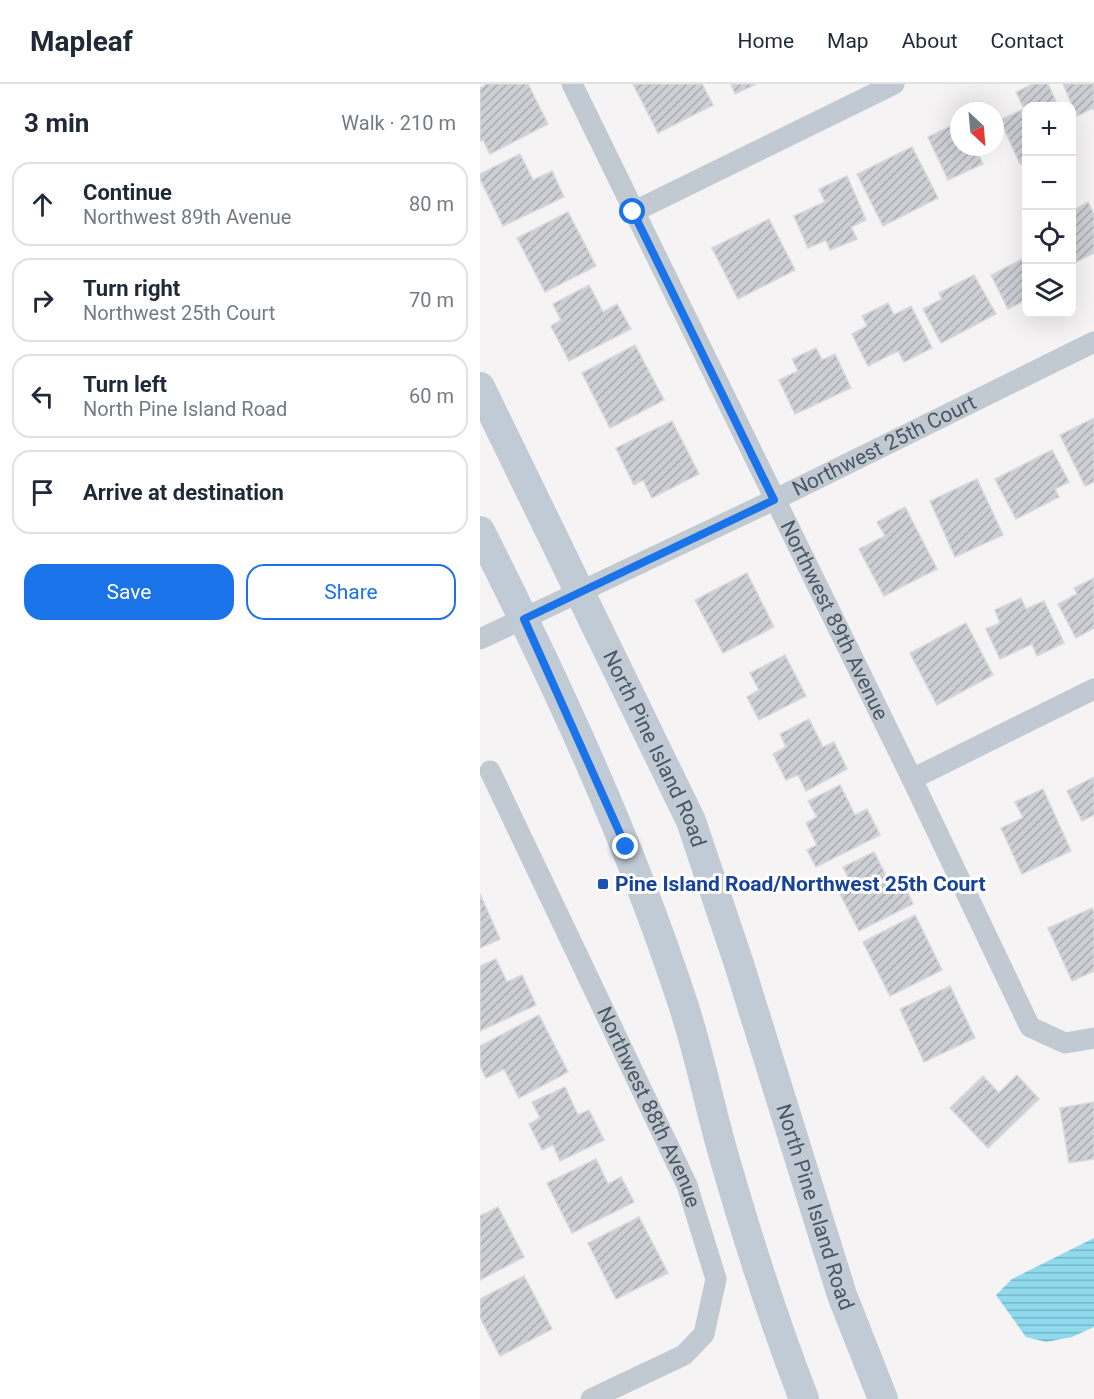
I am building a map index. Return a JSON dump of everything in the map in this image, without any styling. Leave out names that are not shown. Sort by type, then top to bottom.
[{"type":"main road","name":"North Pine Island Road","points":[[480,387],[691,821],[739,964],[842,1295],[883,1399]]},
{"type":"main road","points":[[480,531],[524,619],[626,847],[682,999],[725,1160],[783,1346],[804,1399]]},
{"type":"street","name":"Northwest 89th Avenue","points":[[572,84],[912,779],[1030,1027],[1065,1043],[1094,1038]]},
{"type":"street","points":[[633,212],[894,84]]},
{"type":"street","name":"Northwest 25th Court","points":[[480,639],[774,500],[1094,342]]},
{"type":"street","points":[[912,779],[1094,689]]},
{"type":"street","name":"Northwest 88th Avenue","points":[[490,771],[687,1185],[716,1279],[704,1334],[684,1355],[591,1399]]},
{"type":"water","points":[[1094,1238],[1094,1327],[1072,1337],[1046,1342],[1026,1337],[996,1295],[1012,1279]]},
{"type":"building","points":[[487,84],[528,84],[548,124],[490,154],[483,140],[480,141],[480,88]]},
{"type":"building","points":[[633,84],[702,84],[713,105],[658,133]]},
{"type":"building","points":[[731,84],[756,84],[735,94]]},
{"type":"building","points":[[1033,84],[1048,84],[1056,102],[1022,102],[1022,105],[1016,92]]},
{"type":"building","points":[[1063,84],[1094,84],[1094,111],[1093,108],[1077,116],[1076,102],[1071,102]]},
{"type":"building","points":[[1022,110],[1022,163],[1020,164],[1004,129],[1004,118]]},
{"type":"building","points":[[950,126],[950,156],[979,156],[983,164],[948,180],[928,137]]},
{"type":"building","points":[[912,147],[938,198],[883,226],[857,174]]},
{"type":"building","points":[[520,154],[533,180],[552,171],[564,197],[503,226],[480,179],[480,174]]},
{"type":"building","points":[[847,176],[866,220],[851,227],[857,239],[830,250],[826,240],[808,248],[794,216],[825,202],[819,189]]},
{"type":"building","points":[[1088,202],[1094,214],[1094,253],[1076,262],[1076,210]]},
{"type":"building","points":[[568,212],[596,266],[545,292],[517,238]]},
{"type":"building","points":[[769,219],[795,270],[738,299],[712,248]]},
{"type":"building","points":[[1022,259],[1022,302],[1008,309],[991,275]]},
{"type":"building","points":[[974,275],[996,314],[941,343],[923,309],[942,299],[939,293]]},
{"type":"building","points":[[589,285],[603,312],[617,304],[631,329],[569,361],[551,326],[561,320],[553,304]]},
{"type":"building","points":[[888,303],[894,315],[911,306],[932,348],[904,362],[898,351],[868,366],[852,334],[867,326],[862,316]]},
{"type":"building","points":[[635,345],[664,400],[610,428],[582,373]]},
{"type":"building","points":[[816,348],[822,360],[835,354],[851,388],[795,414],[779,380],[798,371],[792,359]]},
{"type":"building","points":[[1094,418],[1094,482],[1085,486],[1060,435]]},
{"type":"building","points":[[672,421],[699,474],[652,498],[643,480],[634,485],[616,448]]},
{"type":"building","points":[[1052,450],[1069,482],[1055,489],[1059,497],[1016,519],[995,479]]},
{"type":"building","points":[[977,479],[1003,535],[955,557],[930,501]]},
{"type":"building","points":[[905,507],[937,569],[884,596],[859,549],[885,536],[877,522]]},
{"type":"building","points":[[747,573],[774,627],[723,653],[695,600]]},
{"type":"building","points":[[1094,578],[1094,628],[1076,638],[1058,604],[1077,594],[1074,588]]},
{"type":"building","points":[[1021,598],[1026,609],[1044,601],[1064,643],[1037,656],[1032,644],[1000,659],[986,629],[1000,623],[995,610]]},
{"type":"building","points":[[966,623],[993,675],[937,705],[910,653]]},
{"type":"building","points":[[785,655],[806,696],[759,720],[747,697],[759,690],[750,673]]},
{"type":"building","points":[[809,719],[823,747],[834,742],[847,769],[806,791],[798,775],[786,780],[773,754],[786,747],[780,734]]},
{"type":"building","points":[[1094,777],[1094,815],[1082,821],[1067,791]]},
{"type":"building","points":[[840,785],[855,815],[867,809],[880,835],[816,867],[807,850],[817,845],[806,823],[817,817],[808,801]]},
{"type":"building","points":[[1043,789],[1071,851],[1022,874],[1001,828],[1023,818],[1015,802]]},
{"type":"building","points":[[874,852],[889,881],[900,876],[913,904],[859,931],[838,890],[851,883],[843,867]]},
{"type":"building","points":[[480,894],[500,939],[480,948]]},
{"type":"building","points":[[1092,908],[1094,913],[1094,971],[1072,981],[1048,928]]},
{"type":"building","points":[[915,915],[942,970],[890,996],[863,942]]},
{"type":"building","points":[[496,959],[507,982],[522,975],[536,1005],[480,1031],[480,966]]},
{"type":"building","points":[[950,986],[975,1038],[924,1062],[900,1009]]},
{"type":"building","points":[[539,1015],[568,1072],[519,1098],[504,1069],[486,1078],[480,1066],[480,1046]]},
{"type":"building","points":[[1017,1075],[1039,1099],[988,1148],[950,1108],[983,1076],[999,1093]]},
{"type":"building","points":[[565,1087],[578,1115],[589,1110],[604,1140],[560,1161],[553,1145],[542,1150],[529,1124],[540,1118],[532,1102]]},
{"type":"building","points":[[1094,1102],[1094,1159],[1069,1163],[1060,1108]]},
{"type":"building","points":[[596,1159],[608,1184],[621,1177],[634,1202],[572,1233],[547,1183]]},
{"type":"building","points":[[498,1207],[524,1257],[480,1280],[480,1216]]},
{"type":"building","points":[[639,1217],[668,1273],[616,1299],[588,1243]]},
{"type":"building","points":[[524,1276],[552,1329],[500,1356],[480,1317],[480,1299]]},
{"type":"place","name":"Pine Island Road/Northwest 25th Court","points":[[603,884]]},
{"type":"route","points":[[626,847],[524,619],[774,500],[633,212]]}]
